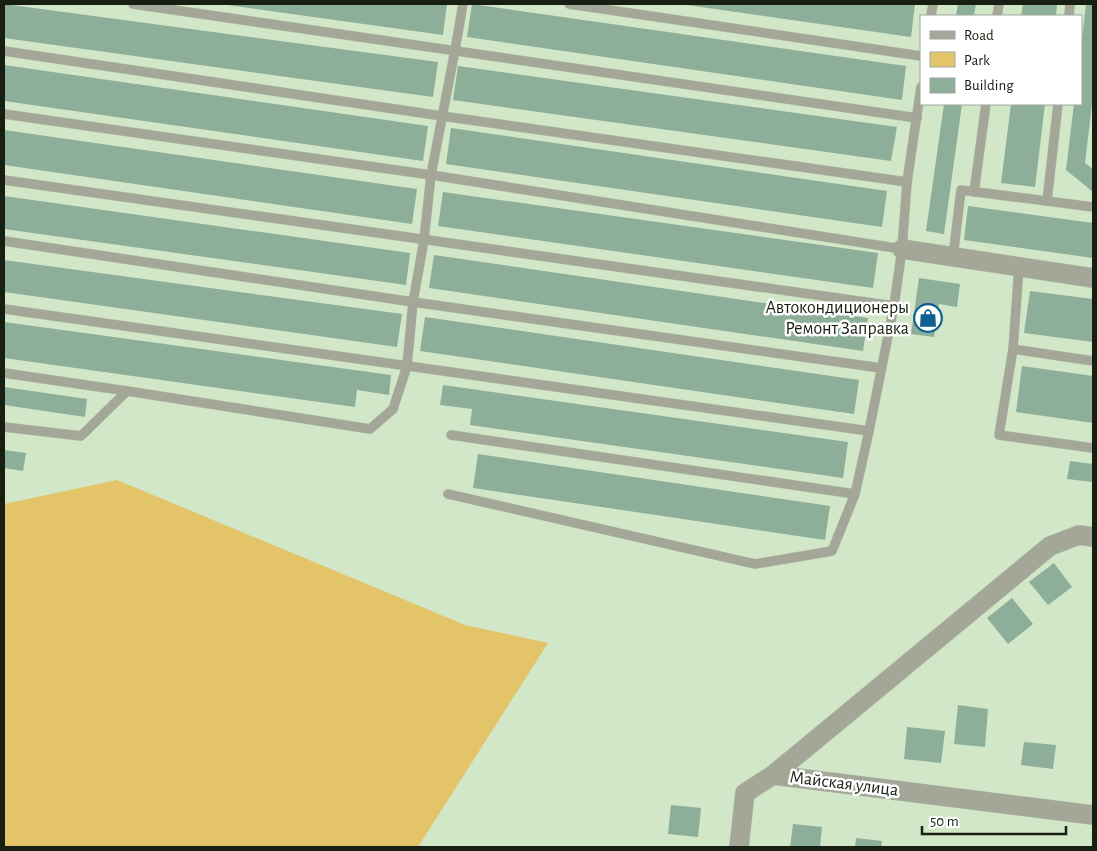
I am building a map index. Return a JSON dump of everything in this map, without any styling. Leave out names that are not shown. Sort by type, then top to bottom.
[{"type":"street","points":[[902,249],[1093,278]]},
{"type":"street","points":[[739,847],[745,794],[773,775],[1050,546],[1079,535],[1093,537]]},
{"type":"street","name":"Майская улица","points":[[773,775],[1093,814]]},
{"type":"lane","points":[[133,4],[917,118]]},
{"type":"lane","points":[[4,373],[370,429],[392,409],[407,366],[413,302],[424,240],[431,174],[463,4]]},
{"type":"lane","points":[[569,4],[920,56]]},
{"type":"lane","points":[[4,50],[442,116],[907,182]]},
{"type":"lane","points":[[448,494],[755,564],[832,551],[854,494],[869,431],[894,306],[902,249],[907,182],[920,95]]},
{"type":"lane","points":[[974,192],[986,105]]},
{"type":"lane","points":[[1047,201],[1058,105]]},
{"type":"lane","points":[[4,114],[431,174],[902,249]]},
{"type":"lane","points":[[4,180],[894,306]]},
{"type":"lane","points":[[952,257],[961,190],[1093,207]]},
{"type":"lane","points":[[4,241],[413,302],[882,368]]},
{"type":"lane","points":[[1019,267],[1013,349],[999,435],[1093,448]]},
{"type":"lane","points":[[4,309],[869,431]]},
{"type":"lane","points":[[1013,349],[1093,361]]},
{"type":"lane","points":[[4,427],[81,436],[127,391]]},
{"type":"lane","points":[[451,435],[854,494]]},
{"type":"green space","points":[[117,480],[465,625],[548,643],[418,847],[4,847],[4,504]]},
{"type":"building","points":[[4,4],[438,62],[433,97],[4,38]]},
{"type":"building","points":[[229,4],[447,4],[443,35]]},
{"type":"building","points":[[472,4],[906,66],[902,100],[467,37]]},
{"type":"building","points":[[687,4],[915,4],[911,37]]},
{"type":"building","points":[[958,4],[976,4],[974,15],[956,15]]},
{"type":"building","points":[[1023,4],[1057,4],[1056,15],[1021,15]]},
{"type":"building","points":[[1086,4],[1093,4],[1093,96],[1085,163],[1093,169],[1093,192],[1066,170],[1074,105],[1082,105],[1082,39]]},
{"type":"building","points":[[4,65],[428,126],[423,161],[4,101]]},
{"type":"building","points":[[458,66],[897,127],[891,161],[453,100]]},
{"type":"building","points":[[944,105],[962,105],[944,234],[926,231]]},
{"type":"building","points":[[1011,105],[1045,105],[1035,187],[1001,183]]},
{"type":"building","points":[[451,128],[887,191],[882,227],[446,164]]},
{"type":"building","points":[[4,130],[417,189],[412,224],[4,165]]},
{"type":"building","points":[[443,192],[878,253],[873,288],[438,226]]},
{"type":"building","points":[[4,196],[410,253],[406,285],[4,229]]},
{"type":"building","points":[[968,206],[1093,223],[1093,258],[964,240]]},
{"type":"building","points":[[434,255],[868,318],[863,351],[429,288]]},
{"type":"building","points":[[4,260],[402,314],[397,347],[4,292]]},
{"type":"building","points":[[919,278],[960,284],[957,307],[939,304],[934,337],[911,334]]},
{"type":"building","points":[[1030,291],[1093,299],[1093,342],[1024,333]]},
{"type":"building","points":[[425,317],[859,380],[854,414],[420,351]]},
{"type":"building","points":[[4,322],[391,375],[389,395],[357,390],[355,407],[4,358]]},
{"type":"building","points":[[1022,366],[1093,376],[1093,423],[1016,412]]},
{"type":"building","points":[[443,385],[848,442],[843,478],[470,425],[472,409],[440,405]]},
{"type":"building","points":[[4,387],[87,399],[85,417],[4,405]]},
{"type":"building","points":[[4,450],[26,453],[23,471],[4,468]]},
{"type":"building","points":[[478,454],[830,506],[825,540],[473,488]]},
{"type":"building","points":[[1070,461],[1093,464],[1093,482],[1067,479]]},
{"type":"building","points":[[1054,563],[1072,587],[1048,605],[1029,582]]},
{"type":"building","points":[[1012,598],[1033,624],[1008,644],[987,618]]},
{"type":"building","points":[[958,705],[988,709],[985,747],[954,744]]},
{"type":"building","points":[[907,727],[945,731],[941,763],[904,759]]},
{"type":"building","points":[[1024,742],[1056,745],[1053,769],[1021,765]]},
{"type":"building","points":[[671,805],[701,808],[698,837],[668,834]]},
{"type":"building","points":[[793,824],[822,827],[820,847],[790,847]]},
{"type":"building","points":[[856,838],[882,841],[881,847],[855,847]]},
{"type":"place","name":"Автокондиционеры Ремонт Заправка","points":[[928,318]]}]
